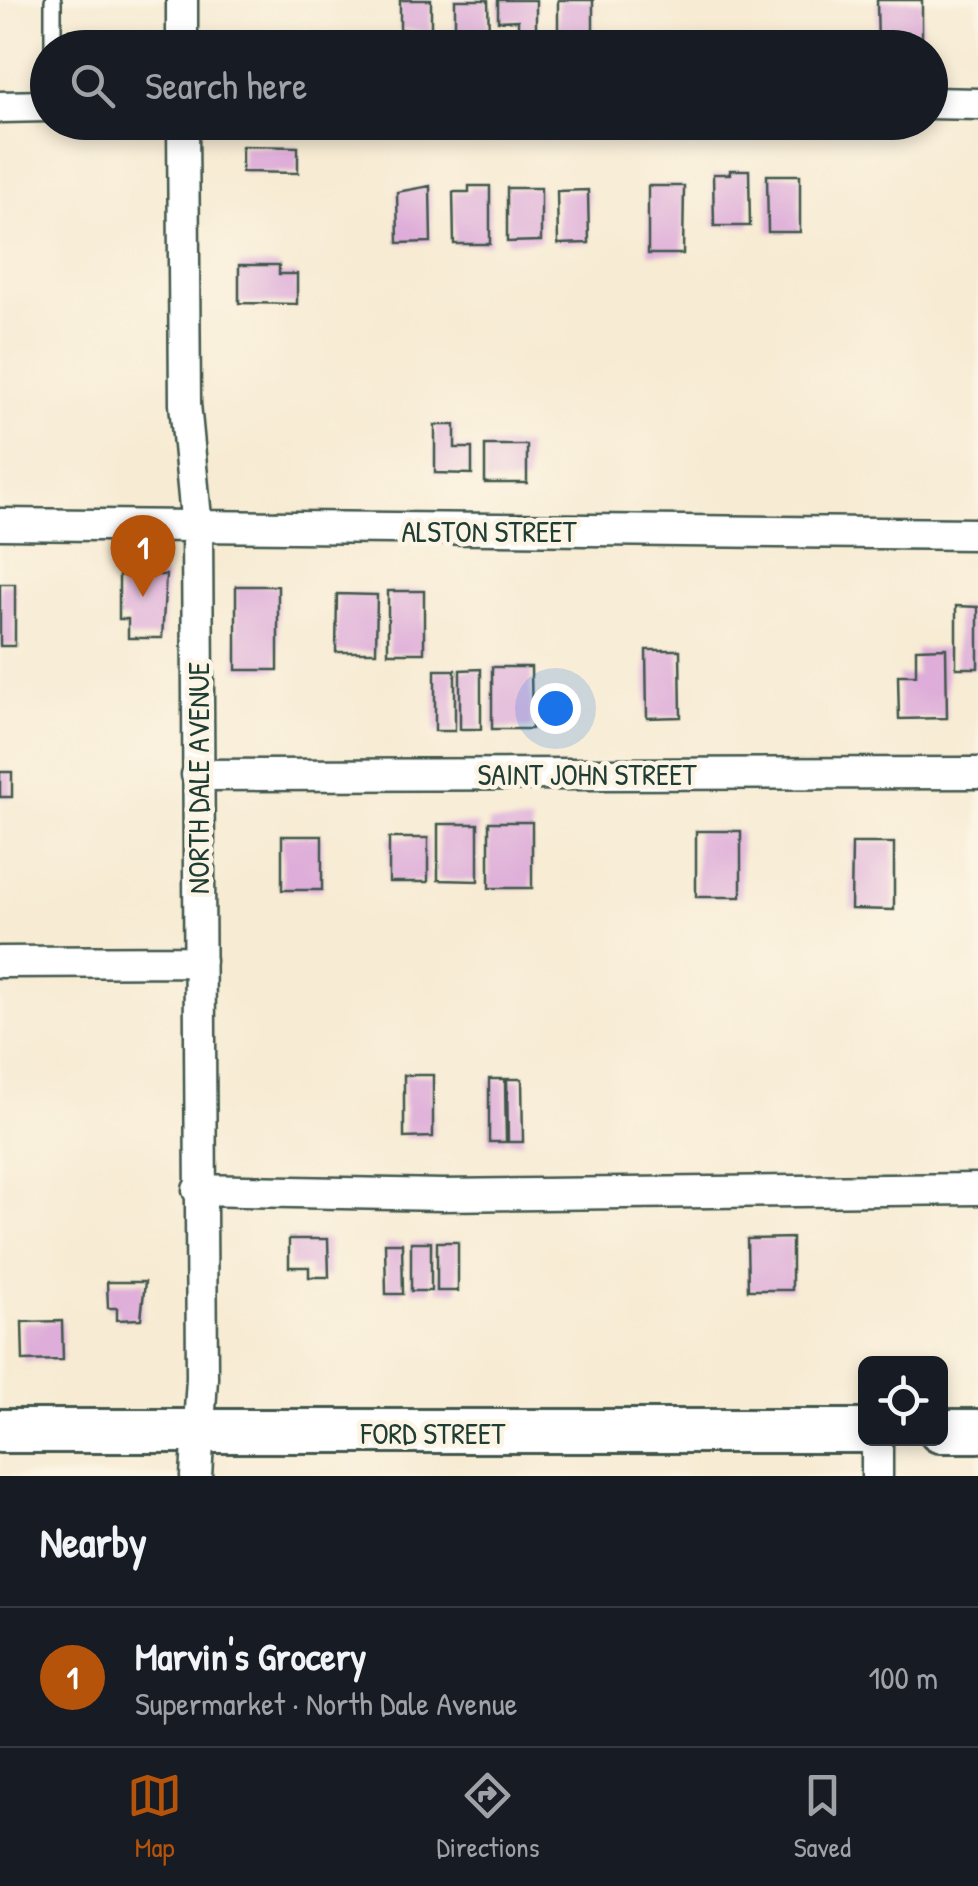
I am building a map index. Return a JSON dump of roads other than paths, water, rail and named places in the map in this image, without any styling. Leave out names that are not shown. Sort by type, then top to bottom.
[{"type":"main road","name":"FORD STREET","points":[[0,1431],[858,1431]]},
{"type":"main road","points":[[948,1431],[978,1431]]},
{"type":"street","points":[[182,0],[182,30]]},
{"type":"street","points":[[948,103],[978,104]]},
{"type":"street","points":[[0,107],[30,106]]},
{"type":"street","name":"NORTH DALE AVENUE","points":[[183,140],[185,404],[197,528],[200,960],[196,1476]]},
{"type":"street","name":"ALSTON STREET","points":[[0,524],[978,534]]},
{"type":"street","name":"SAINT JOHN STREET","points":[[197,775],[978,773]]},
{"type":"street","points":[[0,962],[200,960]]},
{"type":"street","points":[[198,1190],[442,1195],[978,1189]]},
{"type":"street","points":[[877,1446],[877,1476]]},
{"type":"lane","points":[[53,0],[53,30]]},
{"type":"place","name":"Marvin's Grocery","points":[[143,597]]}]
